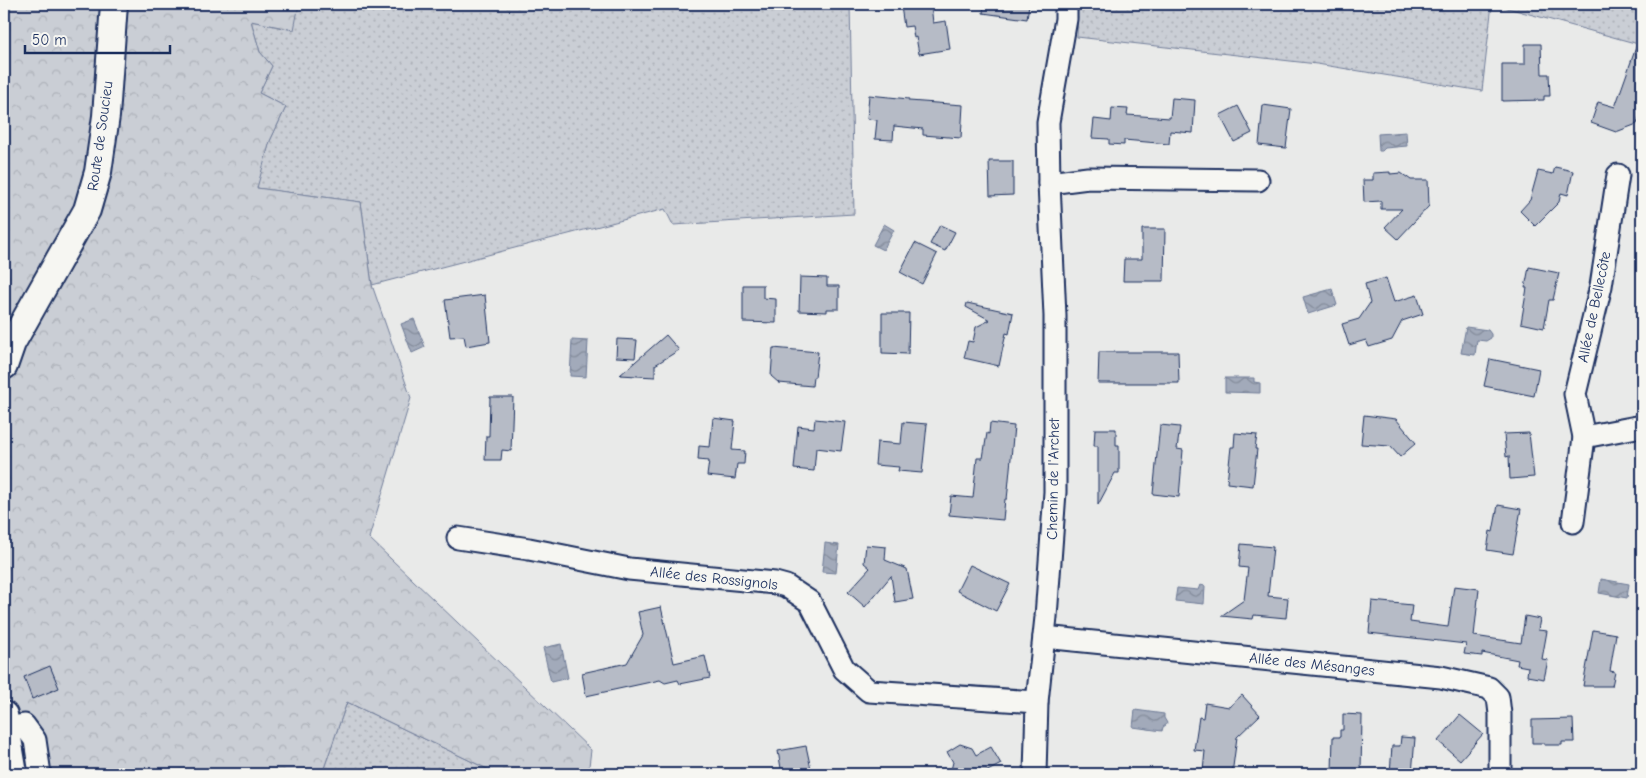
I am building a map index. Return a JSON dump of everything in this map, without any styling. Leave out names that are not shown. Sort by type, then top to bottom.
[{"type":"street","name":"Route de Soucieu","points":[[4,366],[12,343],[87,210],[98,172],[106,116],[114,4]]},
{"type":"street","name":"Chemin de l'Archet","points":[[1034,774],[1037,702],[1055,492],[1055,316],[1048,122],[1066,19],[1066,4]]},
{"type":"street","name":"Allée de Bellecôte","points":[[1573,522],[1584,437],[1575,394],[1600,286],[1618,175]]},
{"type":"street","points":[[1049,183],[1088,178],[1258,180]]},
{"type":"street","points":[[1584,437],[1642,426]]},
{"type":"street","name":"Allée des Rossignols","points":[[458,538],[529,549],[629,569],[774,583],[786,586],[810,602],[844,669],[868,692],[1037,702]]},
{"type":"street","name":"Allée des Mésanges","points":[[1044,636],[1441,677],[1489,688],[1498,697],[1500,714],[1500,774]]},
{"type":"street","points":[[14,774],[5,721],[24,725],[35,740],[40,774]]},
{"type":"green space","points":[[4,4],[299,4],[294,30],[251,21],[260,52],[272,66],[259,93],[286,107],[270,141],[257,188],[361,202],[372,285],[411,398],[369,538],[591,750],[588,774],[498,774],[347,702],[322,774],[4,774]]},
{"type":"green space","points":[[299,4],[850,4],[854,214],[673,225],[665,209],[372,285],[361,202],[256,188],[270,141],[286,107],[259,93],[272,66],[260,52],[251,21],[293,30]]},
{"type":"green space","points":[[1078,4],[1492,4],[1482,91],[1317,64],[1077,37]]},
{"type":"green space","points":[[1493,4],[1642,4],[1642,45]]},
{"type":"green space","points":[[347,702],[498,774],[322,774]]},
{"type":"water","points":[[1406,132],[1407,146],[1385,148],[1379,151],[1378,134]]},
{"type":"water","points":[[884,224],[894,230],[883,250],[873,245]]},
{"type":"water","points":[[1332,289],[1337,305],[1308,314],[1303,297]]},
{"type":"water","points":[[414,319],[425,347],[412,353],[401,324]]},
{"type":"water","points":[[1466,327],[1488,330],[1491,334],[1491,338],[1486,341],[1477,340],[1475,355],[1461,353]]},
{"type":"water","points":[[572,340],[588,341],[586,377],[570,376]]},
{"type":"water","points":[[1225,378],[1254,378],[1254,382],[1260,383],[1260,393],[1225,392]]},
{"type":"water","points":[[825,543],[839,545],[836,573],[822,572]]},
{"type":"water","points":[[1601,579],[1629,584],[1627,598],[1599,593]]},
{"type":"water","points":[[1200,585],[1205,586],[1204,604],[1175,601],[1177,588],[1198,590]]},
{"type":"water","points":[[561,644],[568,678],[551,682],[543,648]]},
{"type":"water","points":[[1135,710],[1164,714],[1167,723],[1162,731],[1133,727]]},
{"type":"building","points":[[921,4],[922,6],[931,5],[933,23],[946,21],[950,49],[919,54],[912,26],[904,27],[901,6]]},
{"type":"building","points":[[984,4],[1029,4],[1027,19],[983,13]]},
{"type":"building","points":[[1640,36],[1642,36],[1642,109],[1637,124],[1616,132],[1591,123],[1598,102],[1615,107]]},
{"type":"building","points":[[1525,44],[1541,44],[1542,74],[1549,74],[1550,96],[1544,96],[1544,100],[1502,101],[1502,64],[1525,64]]},
{"type":"building","points":[[869,95],[909,99],[909,101],[963,105],[961,138],[923,135],[923,129],[894,126],[893,140],[875,139],[877,120],[867,119]]},
{"type":"building","points":[[1172,98],[1195,100],[1193,133],[1170,131],[1169,144],[1124,140],[1124,145],[1109,144],[1109,139],[1092,138],[1094,119],[1111,121],[1112,108],[1128,109],[1127,115],[1170,118]]},
{"type":"building","points":[[1263,105],[1291,109],[1286,148],[1259,145]]},
{"type":"building","points":[[1238,106],[1252,133],[1234,142],[1220,115]]},
{"type":"building","points":[[989,161],[1013,161],[1013,195],[990,196]]},
{"type":"building","points":[[1555,167],[1573,171],[1568,195],[1561,193],[1559,202],[1535,226],[1520,211],[1530,200],[1538,171],[1553,174]]},
{"type":"building","points":[[1390,172],[1390,174],[1401,173],[1411,180],[1428,180],[1429,206],[1398,239],[1385,227],[1402,209],[1381,209],[1381,201],[1364,202],[1363,180],[1373,180],[1373,173]]},
{"type":"building","points":[[940,225],[955,232],[945,251],[930,244]]},
{"type":"building","points":[[1142,229],[1165,229],[1164,281],[1123,281],[1124,259],[1142,259]]},
{"type":"building","points":[[915,243],[937,254],[922,284],[900,272]]},
{"type":"building","points":[[1529,267],[1559,273],[1553,300],[1549,300],[1544,328],[1521,323]]},
{"type":"building","points":[[800,277],[827,278],[827,286],[839,286],[839,309],[827,309],[827,312],[799,311]]},
{"type":"building","points":[[1386,278],[1394,302],[1417,295],[1423,314],[1402,321],[1392,340],[1369,347],[1366,340],[1349,345],[1342,324],[1359,319],[1370,303],[1365,284]]},
{"type":"building","points":[[743,285],[763,285],[763,298],[776,299],[776,323],[743,322]]},
{"type":"building","points":[[485,295],[490,342],[466,346],[464,336],[450,337],[445,300]]},
{"type":"building","points":[[967,303],[1013,313],[1009,334],[1006,333],[999,366],[964,358],[968,341],[973,342],[976,327],[990,320],[966,307]]},
{"type":"building","points":[[882,313],[909,313],[908,354],[882,353]]},
{"type":"building","points":[[666,335],[679,350],[655,365],[655,377],[620,375]]},
{"type":"building","points":[[617,339],[637,340],[635,358],[616,357]]},
{"type":"building","points":[[773,348],[818,352],[812,386],[779,383],[771,376]]},
{"type":"building","points":[[1099,352],[1178,352],[1179,383],[1098,383]]},
{"type":"building","points":[[1490,359],[1539,369],[1534,396],[1484,386]]},
{"type":"building","points":[[490,397],[513,397],[511,451],[502,450],[501,460],[485,460],[486,436],[489,436]]},
{"type":"building","points":[[1364,415],[1396,419],[1416,443],[1400,457],[1390,446],[1361,444]]},
{"type":"building","points":[[713,418],[735,421],[732,450],[745,451],[744,464],[737,464],[735,479],[707,476],[709,461],[698,460],[699,446],[710,447]]},
{"type":"building","points":[[815,419],[845,422],[841,451],[816,448],[814,471],[794,469],[798,426],[814,428]]},
{"type":"building","points":[[903,422],[927,424],[922,473],[898,471],[899,467],[875,465],[877,442],[901,444]]},
{"type":"building","points":[[990,423],[1014,426],[1007,499],[1005,499],[1003,520],[949,515],[951,496],[973,498],[977,458],[983,458]]},
{"type":"building","points":[[1160,425],[1180,427],[1177,449],[1183,450],[1179,497],[1153,494]]},
{"type":"building","points":[[1095,429],[1116,429],[1116,445],[1119,445],[1119,473],[1115,473],[1098,505],[1098,446],[1094,446]]},
{"type":"building","points":[[1235,433],[1257,435],[1253,486],[1227,483],[1231,447],[1234,447]]},
{"type":"building","points":[[1529,433],[1534,477],[1510,479],[1509,456],[1506,457],[1504,434]]},
{"type":"building","points":[[1498,505],[1521,509],[1513,554],[1487,550],[1490,531],[1493,532]]},
{"type":"building","points":[[1241,544],[1273,547],[1268,596],[1288,598],[1286,618],[1254,615],[1253,619],[1221,616],[1244,600],[1248,568],[1239,567]]},
{"type":"building","points":[[866,545],[886,547],[885,560],[907,569],[913,599],[895,602],[891,576],[865,607],[848,592],[870,568],[864,563]]},
{"type":"building","points":[[970,565],[1010,584],[996,611],[957,591]]},
{"type":"building","points":[[1454,586],[1479,589],[1474,636],[1521,643],[1525,616],[1540,619],[1538,630],[1547,631],[1542,659],[1548,660],[1544,679],[1527,676],[1528,667],[1517,665],[1518,660],[1482,653],[1482,656],[1464,654],[1466,644],[1369,633],[1372,601],[1412,605],[1410,622],[1448,627]]},
{"type":"building","points":[[661,607],[674,663],[705,656],[710,678],[680,684],[678,680],[665,683],[660,680],[586,696],[582,673],[627,663],[643,635],[638,612]]},
{"type":"building","points":[[1593,630],[1616,634],[1610,671],[1615,672],[1612,686],[1583,686]]},
{"type":"building","points":[[50,666],[59,688],[32,699],[24,677]]},
{"type":"building","points":[[1242,695],[1260,715],[1237,737],[1232,774],[1203,771],[1205,751],[1194,750],[1199,717],[1203,718],[1205,703],[1229,707]]},
{"type":"building","points":[[1343,714],[1362,715],[1361,772],[1332,771],[1333,737],[1340,737],[1340,730],[1343,730]]},
{"type":"building","points":[[1460,715],[1483,734],[1460,760],[1438,741]]},
{"type":"building","points":[[1573,719],[1574,742],[1562,742],[1562,745],[1532,743],[1532,720]]},
{"type":"building","points":[[1401,737],[1415,738],[1412,774],[1390,774],[1392,746],[1400,746]]},
{"type":"building","points":[[960,744],[972,748],[976,755],[991,747],[1001,764],[982,774],[950,774],[953,762],[947,752]]},
{"type":"building","points":[[806,746],[811,769],[807,770],[807,774],[782,774],[778,751]]},
{"type":"waterway","points":[[4,12],[11,4]]}]
